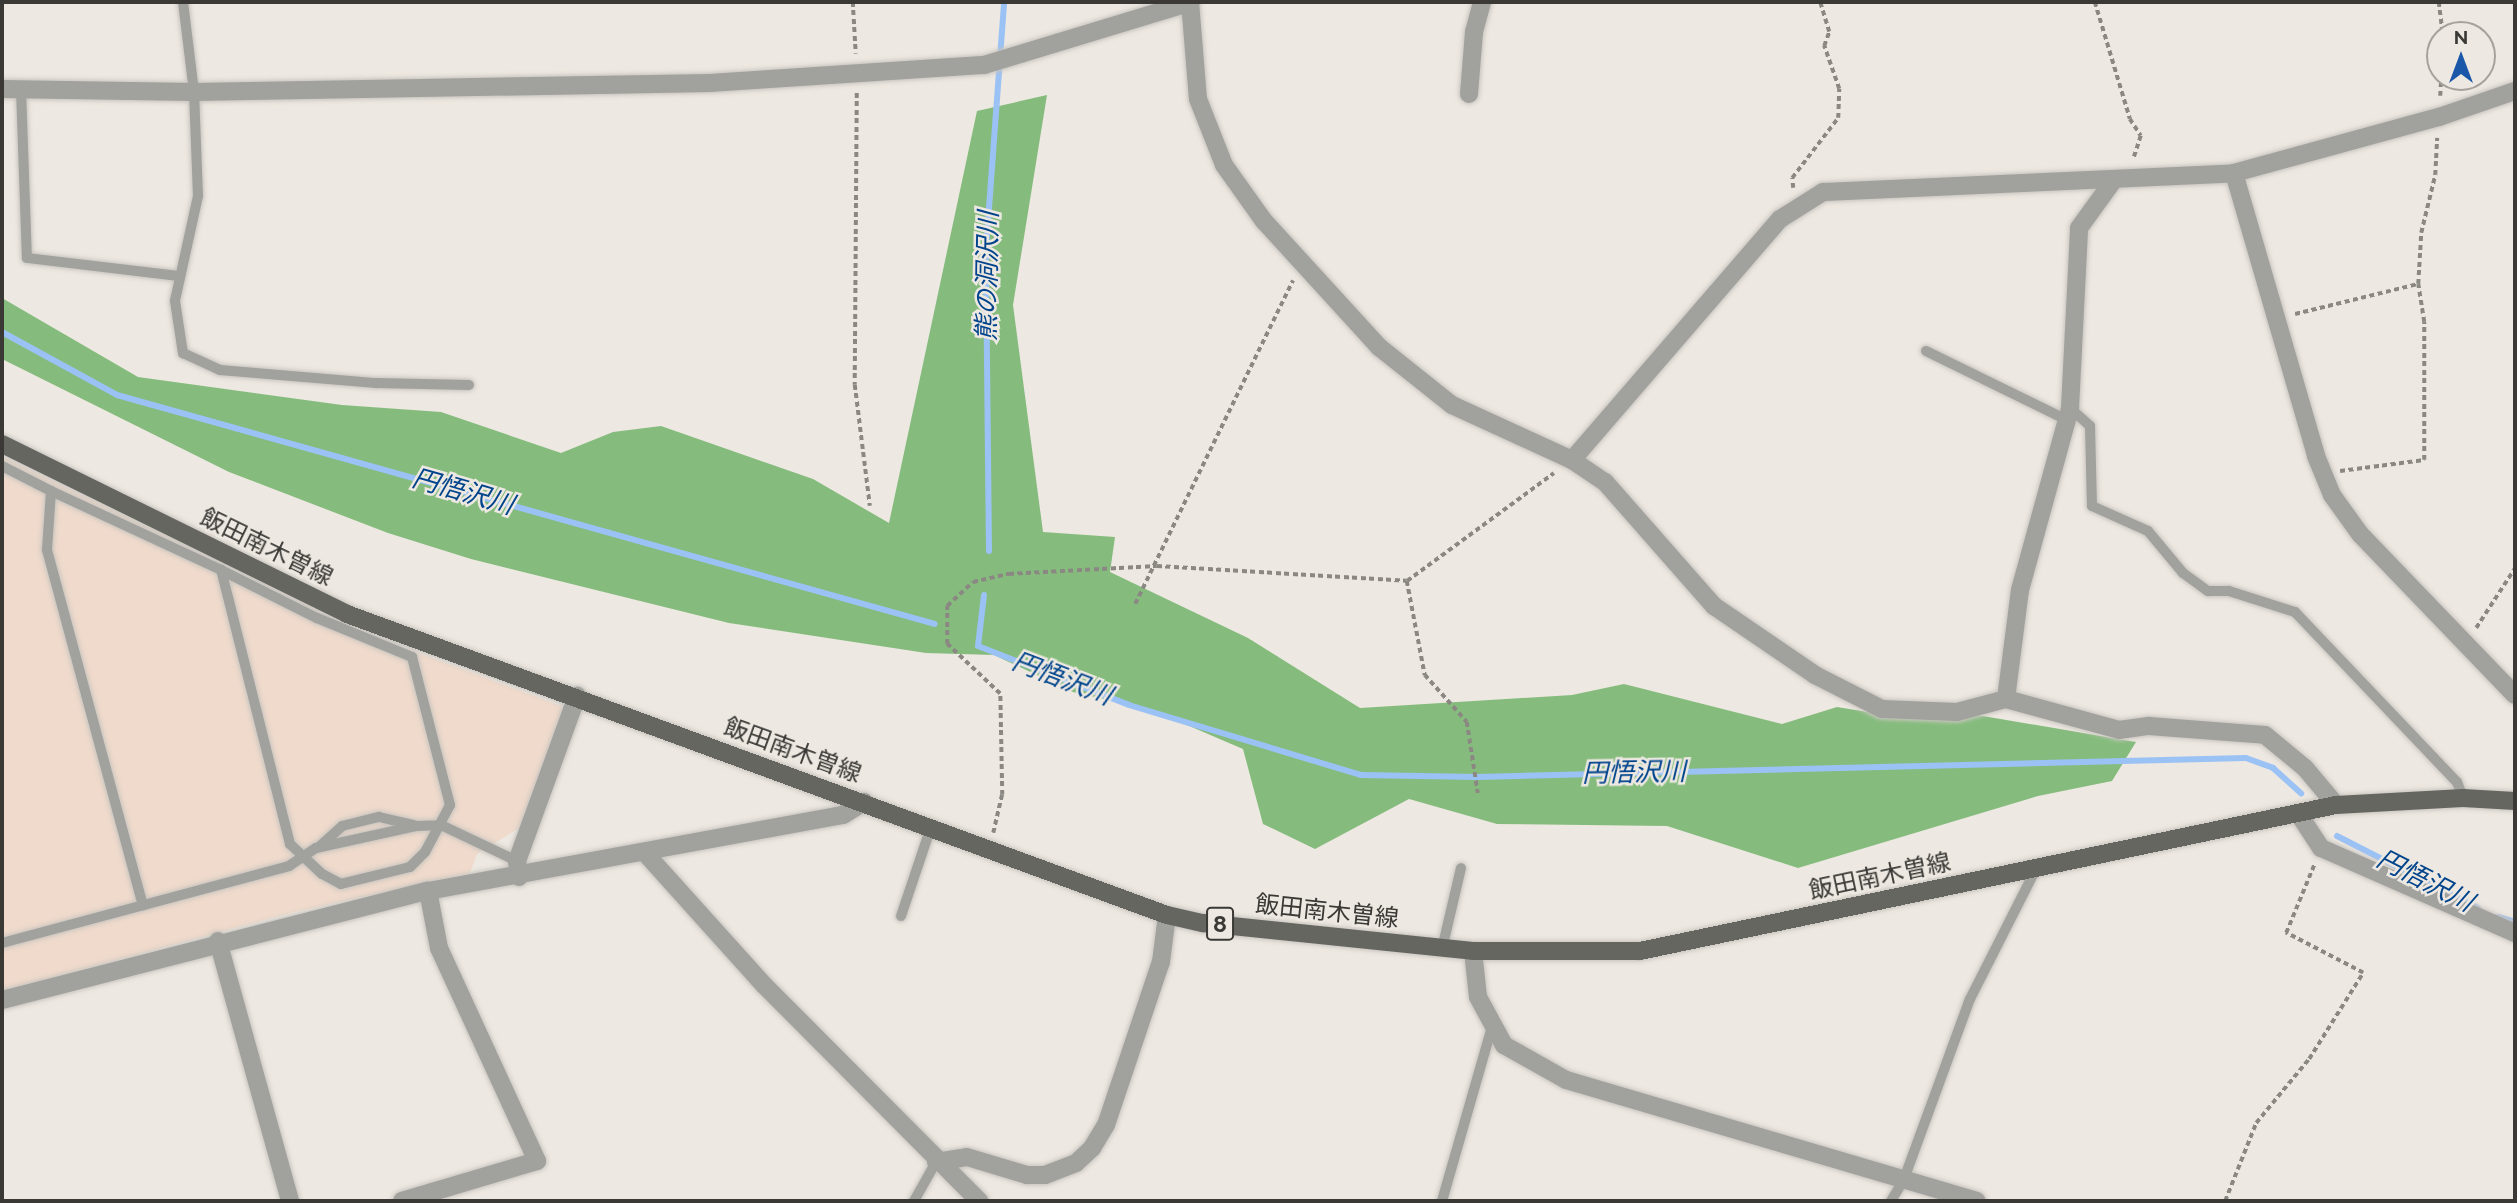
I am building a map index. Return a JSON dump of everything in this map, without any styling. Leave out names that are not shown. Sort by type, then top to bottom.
[{"type":"main road","name":"飯田南木曽線","points":[[2,444],[347,614],[577,696],[1167,915],[1474,951],[1640,951],[2336,805],[2463,798],[2515,801]]},
{"type":"street","points":[[2,89],[194,92],[711,83],[984,65],[1191,2],[1198,99],[1224,165],[1264,221],[1303,259],[1379,347],[1452,405],[1572,460],[1605,482],[1714,606],[1852,697],[1882,709],[1926,713],[1957,712],[2006,699],[2119,730],[2149,726],[2265,735],[2305,768],[2336,805]]},
{"type":"street","points":[[1469,94],[1474,32],[1482,2]]},
{"type":"street","points":[[1572,460],[1795,208],[1823,192],[1848,187],[2113,181],[2234,173],[2439,117],[2515,90]]},
{"type":"street","points":[[2234,173],[2276,319],[2332,495],[2360,534],[2515,695]]},
{"type":"street","points":[[2006,699],[2020,590],[2069,414],[2079,228],[2113,181]]},
{"type":"street","points":[[518,869],[577,696]]},
{"type":"street","points":[[2,1000],[218,941],[518,869],[646,854],[843,815],[864,802]]},
{"type":"street","points":[[2298,813],[2321,848],[2515,933]]},
{"type":"street","points":[[646,854],[764,985],[936,1162],[979,1201]]},
{"type":"street","points":[[402,1201],[537,1161],[439,948],[428,891]]},
{"type":"street","points":[[936,1162],[967,1157],[1027,1175],[1045,1175],[1076,1163],[1091,1148],[1106,1125],[1161,962],[1167,915]]},
{"type":"street","points":[[218,941],[290,1201]]},
{"type":"street","points":[[1474,951],[1478,997],[1504,1045],[1566,1080],[1978,1201]]},
{"type":"lane","points":[[183,2],[194,92],[198,196],[186,261],[178,276],[175,301],[183,353],[220,370],[376,383],[470,385]]},
{"type":"lane","points":[[21,89],[27,258],[178,276]]},
{"type":"lane","points":[[1926,351],[2069,414],[2090,426],[2092,506],[2148,531],[2183,573],[2208,591],[2229,591],[2295,612],[2456,782],[2463,798]]},
{"type":"lane","points":[[2,466],[51,492],[412,657],[450,806],[441,825],[410,867],[341,884],[322,874],[290,845],[221,570]]},
{"type":"lane","points":[[51,492],[47,550],[143,905]]},
{"type":"lane","points":[[2,943],[289,866],[342,826],[379,817],[416,826]]},
{"type":"lane","points":[[316,848],[416,826],[441,825],[518,869]]},
{"type":"lane","points":[[901,916],[931,827]]},
{"type":"lane","points":[[1891,1201],[1904,1180],[1970,999],[2037,866]]},
{"type":"lane","points":[[1442,948],[1461,868]]},
{"type":"lane","points":[[1442,1201],[1492,1027]]},
{"type":"lane","points":[[914,1201],[918,1188],[936,1162]]},
{"type":"path","points":[[853,2],[857,74],[855,385],[870,506]]},
{"type":"path","points":[[1795,208],[1793,178],[1838,118],[1839,89],[1824,46],[1829,32],[1820,2]]},
{"type":"path","points":[[2095,2],[2130,119],[2141,136],[2136,155],[2113,181]]},
{"type":"path","points":[[2439,2],[2441,21]]},
{"type":"path","points":[[2323,473],[2424,460],[2424,322],[2418,284],[2440,91]]},
{"type":"path","points":[[1135,604],[1157,566],[1303,259]]},
{"type":"path","points":[[2276,319],[2418,284]]},
{"type":"path","points":[[989,848],[1002,795],[1002,708],[992,684],[954,656],[947,644],[947,606],[973,582],[1009,573],[1157,566],[1407,582],[1572,460]]},
{"type":"path","points":[[2463,643],[2515,568]]},
{"type":"path","points":[[1407,582],[1425,675],[1467,722],[1476,762],[1478,793]]},
{"type":"path","points":[[2225,1201],[2256,1124],[2309,1059],[2363,973],[2286,933],[2321,848]]},
{"type":"shaded area","points":[[2,456],[362,632],[561,706],[564,711],[524,825],[477,854],[470,873],[294,912],[2,991]]},
{"type":"green space","points":[[1047,95],[1013,305],[1043,532],[1115,537],[1110,572],[1248,638],[1360,708],[1572,695],[1624,684],[1782,724],[1837,707],[1899,717],[1983,716],[2136,742],[2112,781],[2038,796],[1798,868],[1667,826],[1497,824],[1409,799],[1315,849],[1263,824],[1243,749],[1152,710],[1073,692],[994,655],[926,653],[729,623],[471,559],[388,533],[229,472],[2,359],[2,298],[138,377],[342,405],[441,412],[561,453],[613,432],[661,426],[813,479],[889,523],[977,111]]},
{"type":"waterway","name":"熊の洞沢川","points":[[989,551],[986,249],[1004,2]]},
{"type":"waterway","name":"円悟沢川","points":[[2,332],[117,395],[935,624]]},
{"type":"waterway","name":"円悟沢川","points":[[984,595],[978,646],[1129,705],[1361,775],[1478,777],[2246,758],[2273,768],[2301,793]]},
{"type":"waterway","name":"円悟沢川","points":[[2337,836],[2478,908]]},
{"type":"waterway","name":"円悟沢川","points":[[2498,917],[2515,922]]}]
